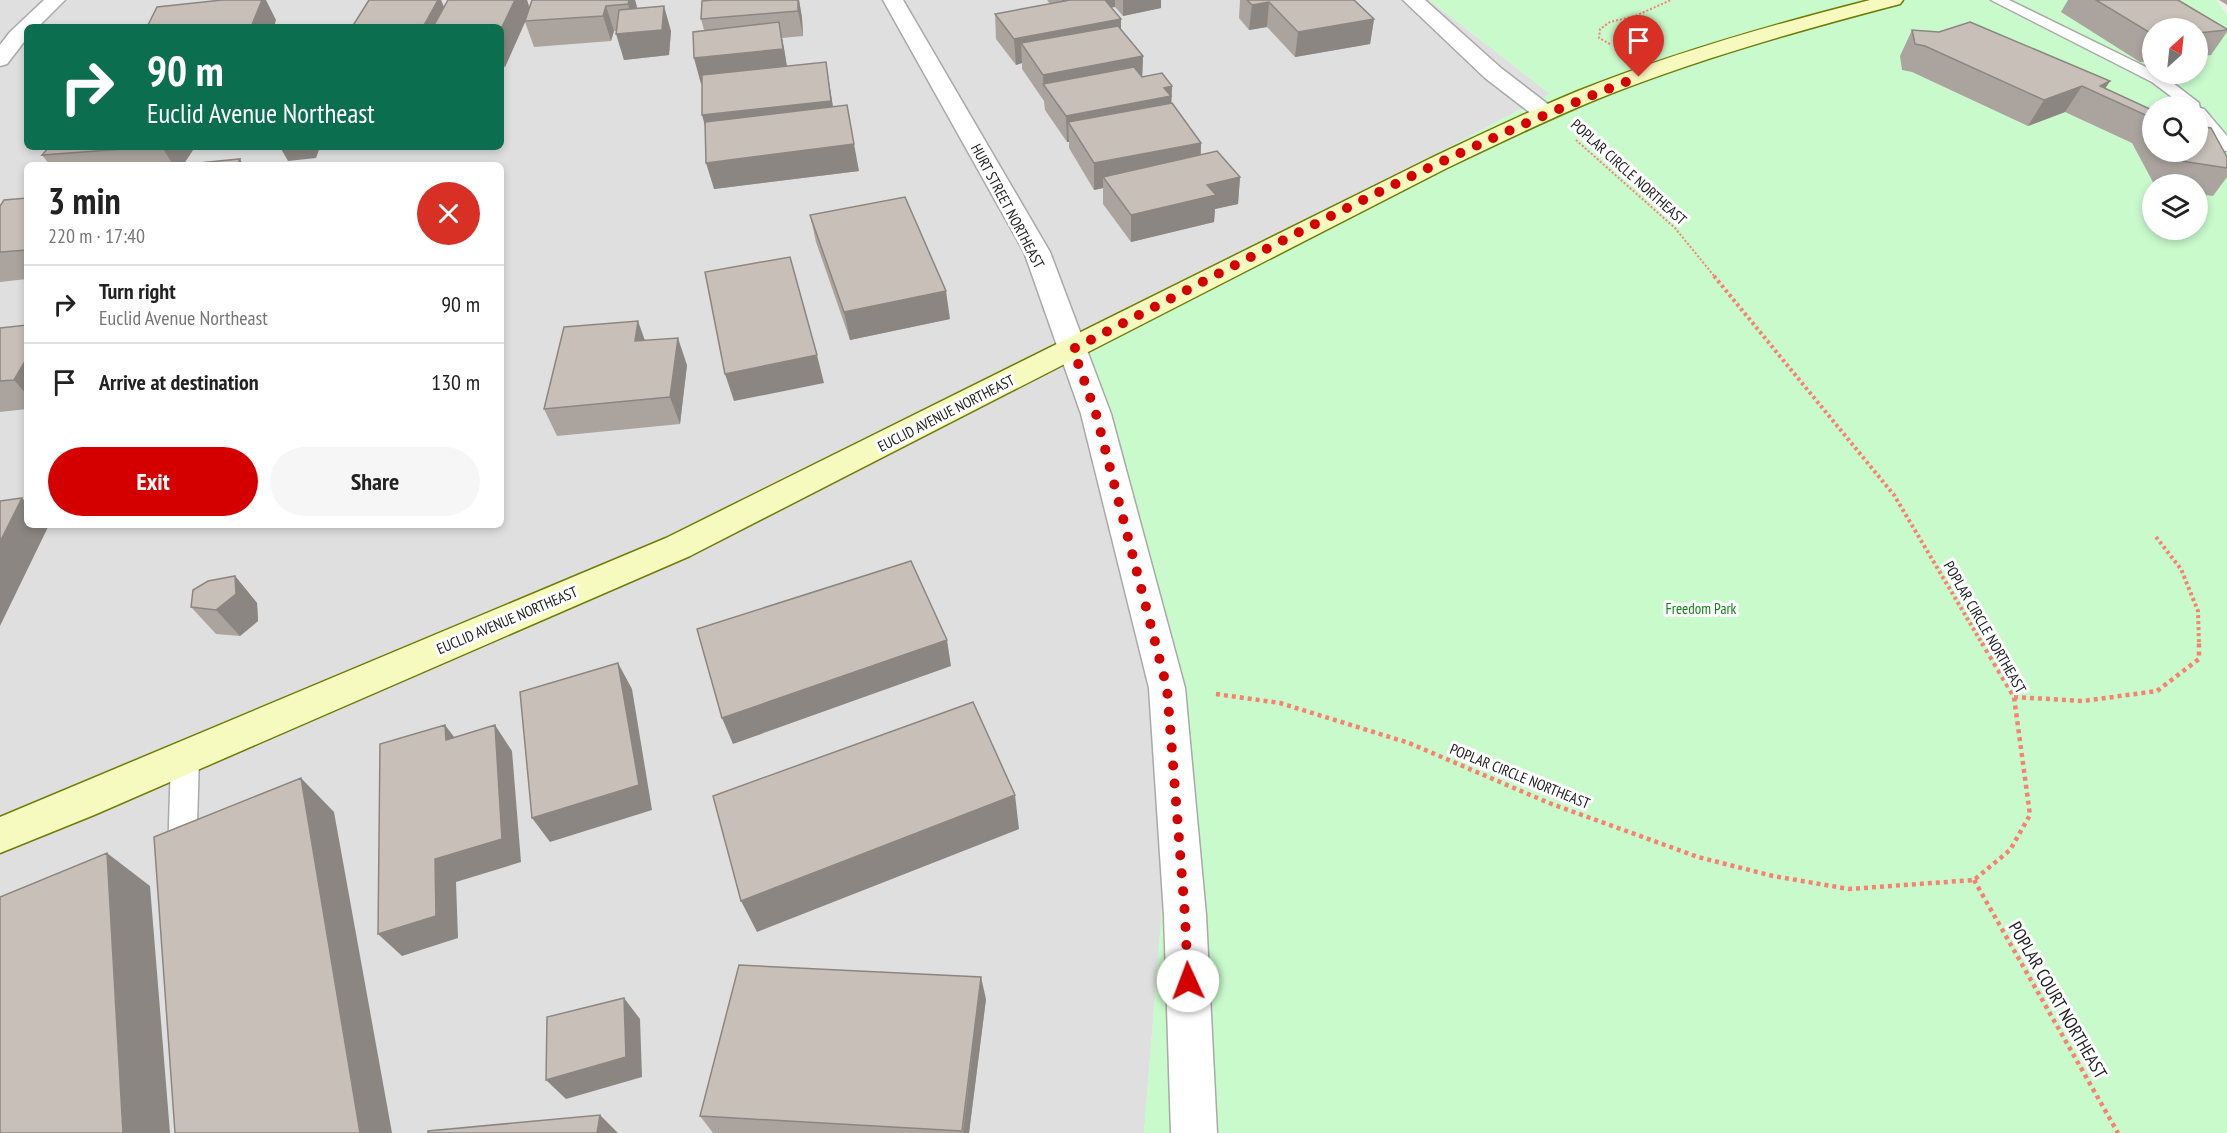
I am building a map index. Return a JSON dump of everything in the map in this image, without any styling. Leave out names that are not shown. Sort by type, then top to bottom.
[{"type":"street","points":[[25,24],[55,0]]},
{"type":"street","name":"HURT STREET NORTHEAST","points":[[893,0],[1037,252],[1096,414],[1167,688],[1185,915],[1194,1133]]},
{"type":"street","points":[[1413,0],[1493,73],[1545,113]]},
{"type":"street","name":"EUCLID AVENUE NORTHEAST","points":[[0,835],[678,547],[1437,164],[1545,113],[1658,69],[1737,43],[1893,0]]},
{"type":"street","points":[[0,60],[9,37],[24,25]]},
{"type":"lane","points":[[1998,0],[2158,79],[2180,96]]},
{"type":"lane","points":[[2208,124],[2227,146]]},
{"type":"lane","points":[[182,881],[185,758]]},
{"type":"path","points":[[1613,46],[1599,38],[1600,29],[1611,22],[1635,16],[1671,0]]},
{"type":"path","name":"POPLAR CIRCLE NORTHEAST","points":[[1167,688],[1280,703],[1408,743],[1549,803],[1698,857],[1773,876],[1849,889],[1974,880],[2010,850],[2030,815],[2014,697],[1894,495],[1676,228],[1545,113]]},
{"type":"path","points":[[2014,697],[2083,701],[2157,691],[2199,659],[2198,611],[2181,569],[2156,537]]},
{"type":"path","name":"POPLAR COURT NORTHEAST","points":[[1974,880],[2118,1133]]},
{"type":"shaded area","points":[[0,0],[1429,0],[1550,94],[1064,349],[1176,734],[1144,1133],[0,1133]]},
{"type":"green space","name":"Freedom Park","points":[[1429,0],[2217,0],[2227,15],[2227,1133],[1144,1133],[1176,734],[1064,349],[1550,94]]},
{"type":"building","points":[[222,0],[262,0],[252,24],[148,24],[157,7]]},
{"type":"building","points":[[369,0],[438,0],[425,24],[354,24]]},
{"type":"building","points":[[448,0],[515,0],[503,24],[435,24]]},
{"type":"building","points":[[532,0],[629,0],[628,4],[606,6],[603,16],[525,21]]},
{"type":"building","points":[[798,0],[798,11],[701,19],[702,1]]},
{"type":"building","points":[[1070,0],[1105,0],[1121,19],[1014,39],[995,14]]},
{"type":"building","points":[[1247,0],[1354,0],[1374,19],[1298,32],[1269,2],[1252,5]]},
{"type":"building","points":[[2096,0],[2178,0],[2227,29],[2227,30],[2208,32],[2208,18],[2142,18],[2142,28]]},
{"type":"building","points":[[664,6],[662,30],[616,34],[619,10]]},
{"type":"building","points":[[779,22],[783,49],[694,58],[693,32]]},
{"type":"building","points":[[1970,22],[2110,81],[2100,86],[2142,105],[2142,113],[2082,86],[2044,100],[1925,46],[1915,44],[1912,30],[1939,32]]},
{"type":"building","points":[[1118,26],[1143,56],[1043,75],[1021,43]]},
{"type":"building","points":[[826,62],[831,101],[702,115],[702,75]]},
{"type":"building","points":[[1134,67],[1142,77],[1162,73],[1172,86],[1164,88],[1171,96],[1066,116],[1043,84]]},
{"type":"building","points":[[1172,103],[1201,143],[1094,163],[1068,122]]},
{"type":"building","points":[[847,105],[854,144],[706,163],[705,122]]},
{"type":"building","points":[[2208,128],[2211,128],[2227,157],[2227,168],[2188,162],[2208,162]]},
{"type":"building","points":[[46,150],[109,150],[42,155]]},
{"type":"building","points":[[1217,151],[1240,177],[1207,185],[1216,195],[1131,215],[1103,177]]},
{"type":"building","points":[[240,159],[238,162],[209,162]]},
{"type":"building","points":[[905,197],[946,291],[844,312],[810,215]]},
{"type":"building","points":[[24,198],[24,250],[0,252],[0,206],[4,200]]},
{"type":"building","points":[[790,257],[817,355],[725,374],[705,272]]},
{"type":"building","points":[[638,321],[635,341],[678,338],[670,397],[544,409],[564,327]]},
{"type":"building","points":[[24,325],[24,363],[14,380],[0,381],[0,328]]},
{"type":"building","points":[[22,498],[0,542],[0,501]]},
{"type":"building","points":[[911,561],[947,640],[722,718],[697,629]]},
{"type":"building","points":[[235,576],[236,594],[216,610],[191,607],[193,590],[208,581]]},
{"type":"building","points":[[618,663],[639,785],[532,818],[520,692]]},
{"type":"building","points":[[973,702],[1015,795],[741,901],[713,796]]},
{"type":"building","points":[[445,725],[446,740],[495,725],[502,839],[435,859],[436,916],[378,934],[380,744]]},
{"type":"building","points":[[301,778],[360,1133],[175,1133],[154,837]]},
{"type":"building","points":[[107,853],[123,1133],[0,1133],[0,897]]},
{"type":"building","points":[[739,965],[981,977],[962,1131],[700,1116]]},
{"type":"building","points":[[624,998],[626,1057],[546,1080],[547,1017]]},
{"type":"building","points":[[600,1115],[597,1133],[428,1133],[428,1131]]},
{"type":"route","points":[[1188,981],[1167,688],[1096,414],[1073,349],[1437,164],[1545,113],[1639,77]]}]
